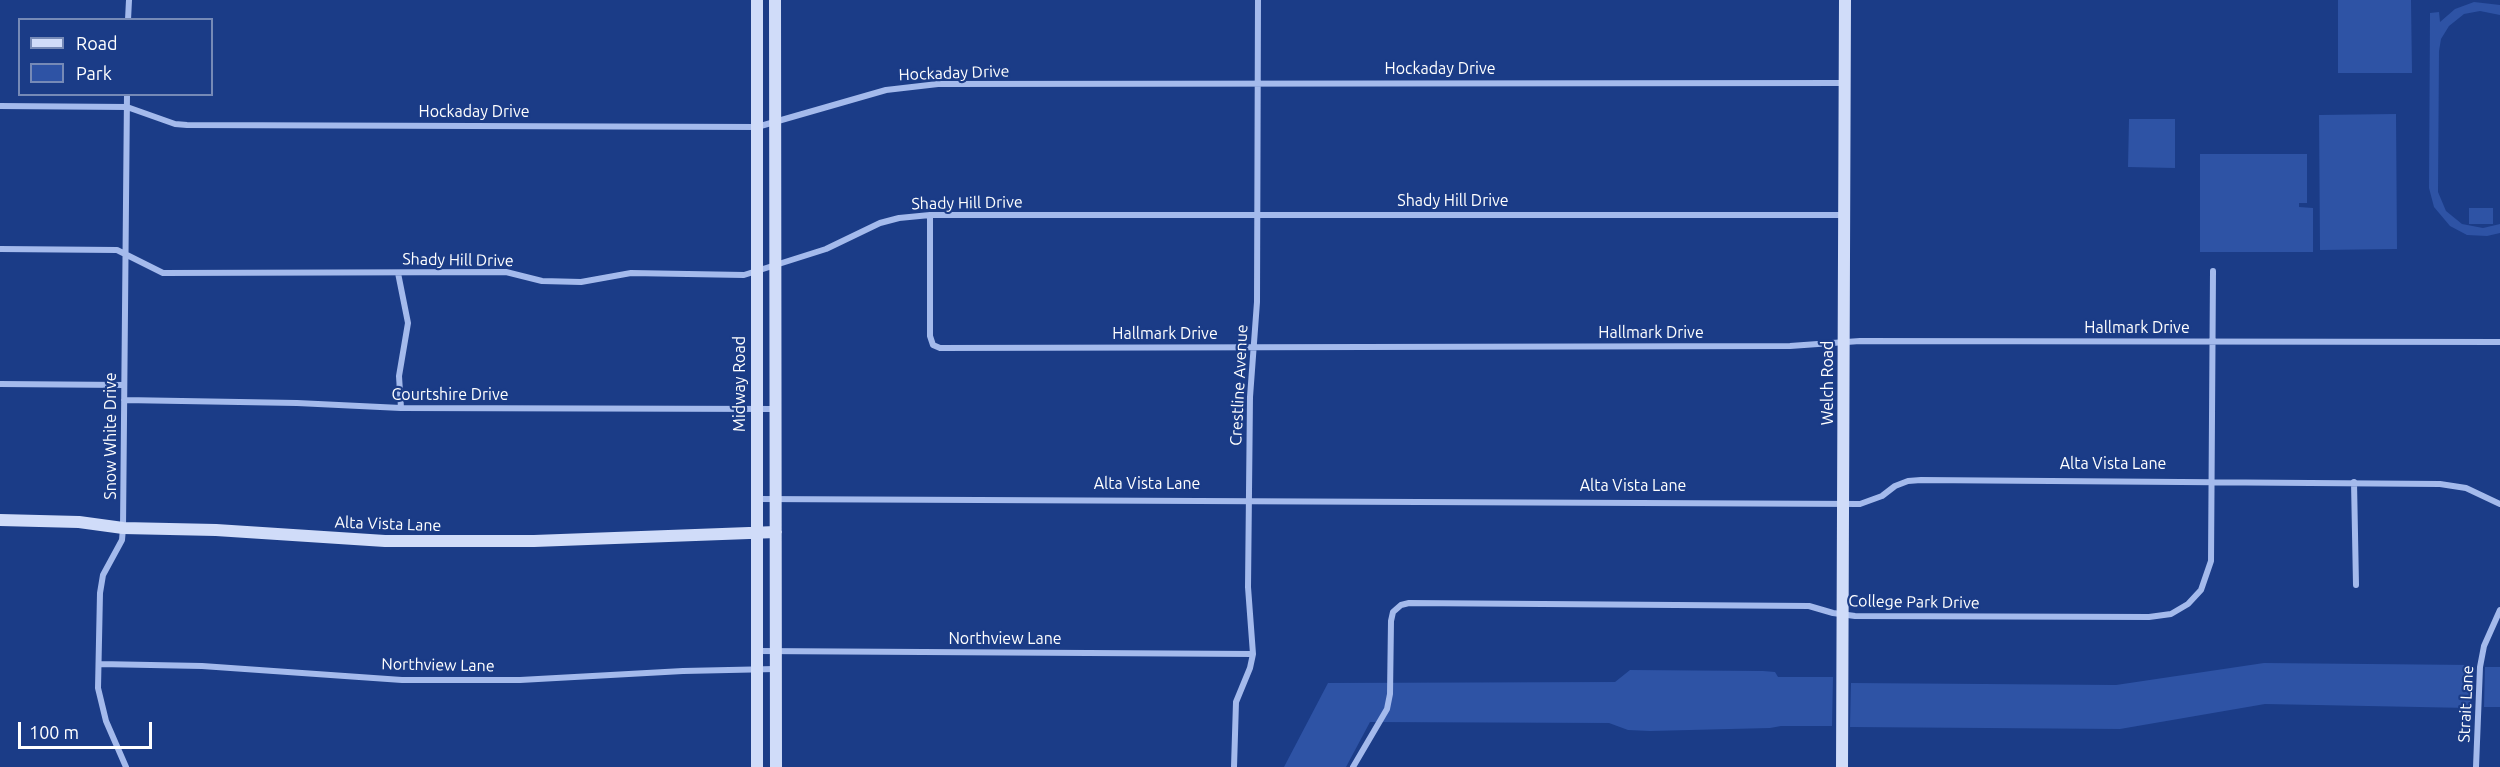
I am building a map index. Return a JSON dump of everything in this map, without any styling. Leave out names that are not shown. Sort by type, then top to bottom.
[{"type":"street","points":[[128,18],[129,0]]},
{"type":"street","name":"Midway Road","points":[[757,0],[757,767]]},
{"type":"street","points":[[775,0],[776,767]]},
{"type":"street","name":"Crestline Avenue","points":[[1234,767],[1236,702],[1250,668],[1253,654],[1248,611],[1250,397],[1257,302],[1258,0]]},
{"type":"street","name":"Welch Road","points":[[1842,767],[1845,0]]},
{"type":"street","name":"Hockaday Drive","points":[[0,106],[127,107],[175,124],[187,125],[757,127],[886,90],[938,84],[1845,83]]},
{"type":"street","name":"Snow White Drive","points":[[126,767],[100,701],[99,664],[100,592],[103,575],[122,540],[123,528],[127,96]]},
{"type":"street","name":"Shady Hill Drive","points":[[0,249],[117,250],[163,273],[506,272],[543,281],[581,282],[616,274],[744,275],[826,249],[880,223],[899,218],[930,215],[1845,215]]},
{"type":"street","name":"Hallmark Drive","points":[[930,215],[930,336],[933,345],[940,348],[1790,346],[1845,342],[2500,342]]},
{"type":"street","name":"College Park Drive","points":[[1353,767],[1387,709],[1390,694],[1391,621],[1393,612],[1401,605],[1421,603],[1809,606],[1844,615],[2149,617],[2171,615],[2188,604],[2201,590],[2211,561],[2213,271]]},
{"type":"street","points":[[398,273],[408,322],[399,376],[400,408]]},
{"type":"street","points":[[0,384],[124,386]]},
{"type":"street","name":"Courtshire Drive","points":[[124,400],[297,403],[400,408],[776,409]]},
{"type":"street","name":"Alta Vista Lane","points":[[756,499],[1844,504],[1871,501],[1895,486],[1908,481],[1922,480],[2440,484],[2466,488],[2500,504]]},
{"type":"street","points":[[2354,482],[2356,585]]},
{"type":"street","name":"Alta Vista Lane","points":[[0,520],[79,522],[123,528],[216,530],[355,541],[493,542],[776,532]]},
{"type":"street","name":"Strait Lane","points":[[2476,767],[2480,667],[2484,646],[2500,610]]},
{"type":"street","name":"Northview Lane","points":[[757,651],[1253,654]]},
{"type":"street","name":"Northview Lane","points":[[99,664],[202,666],[402,680],[520,680],[776,669]]},
{"type":"green space","points":[[2338,0],[2411,0],[2412,73],[2338,73]]},
{"type":"green space","points":[[2474,2],[2500,5],[2500,15],[2480,11],[2464,14],[2449,26],[2441,39],[2438,192],[2446,211],[2462,224],[2483,228],[2500,224],[2500,233],[2487,236],[2467,235],[2450,226],[2434,207],[2429,188],[2430,13],[2439,12],[2440,22],[2455,9]]},
{"type":"green space","points":[[2396,114],[2397,249],[2320,250],[2319,115]]},
{"type":"green space","points":[[2129,119],[2175,119],[2175,168],[2128,167]]},
{"type":"green space","points":[[2200,154],[2307,154],[2307,203],[2299,203],[2299,207],[2313,208],[2313,252],[2200,252]]},
{"type":"green space","points":[[2469,208],[2493,208],[2493,224],[2469,224]]},
{"type":"green space","points":[[2264,663],[2473,665],[2470,708],[2265,704],[2120,729],[1850,727],[1851,683],[2116,685]]},
{"type":"green space","points":[[2485,667],[2500,667],[2500,707],[2484,707]]},
{"type":"green space","points":[[1630,670],[1763,671],[1775,672],[1778,677],[1833,677],[1832,726],[1650,731],[1628,730],[1609,723],[1370,722],[1346,767],[1284,767],[1328,683],[1615,682]]}]
